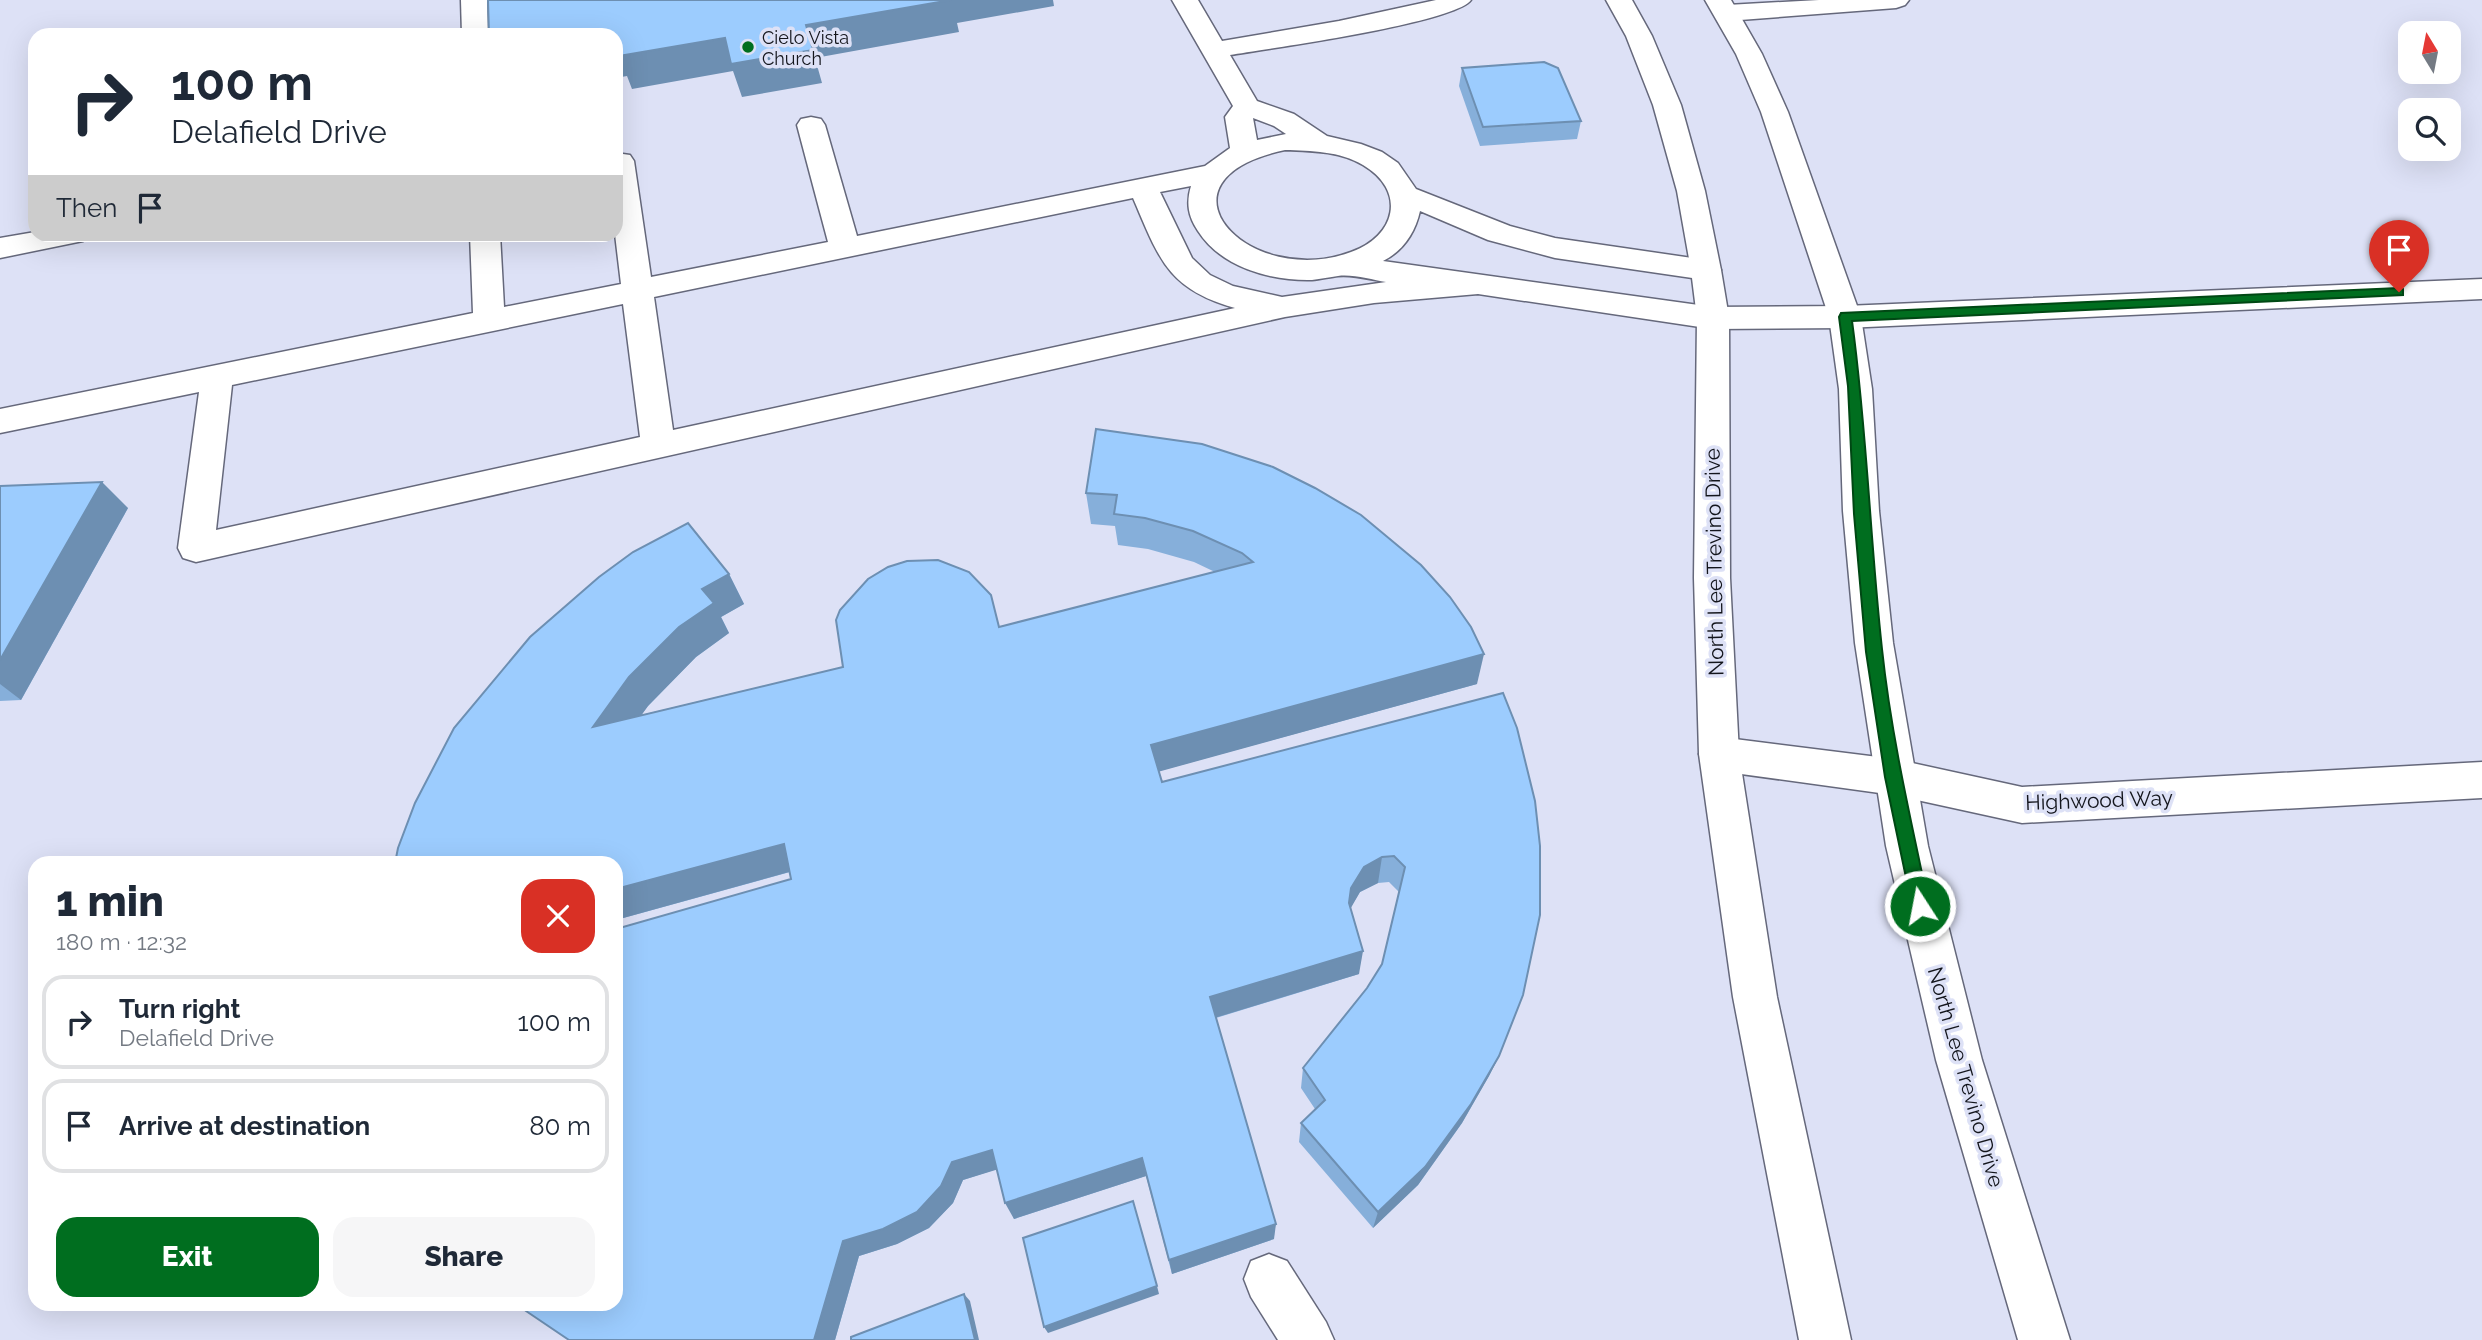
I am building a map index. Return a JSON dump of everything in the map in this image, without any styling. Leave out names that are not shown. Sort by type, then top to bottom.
[{"type":"main road","points":[[474,0],[475,28]]},
{"type":"main road","points":[[1185,0],[1247,107],[1284,120],[1317,142]]},
{"type":"main road","points":[[1214,50],[1339,29],[1439,8],[1458,0]]},
{"type":"main road","name":"North Lee Trevino Drive","points":[[1619,0],[1639,36],[1667,105],[1691,191],[1706,270],[1713,318],[1712,578],[1719,754],[1755,997],[1825,1340]]},
{"type":"main road","points":[[1722,7],[1829,8],[1896,0]]},
{"type":"main road","name":"North Lee Trevino Drive","points":[[1722,7],[1763,86],[1791,156],[1845,317],[1854,386],[1874,652],[1894,777],[1920,906],[1969,1099],[2044,1340]]},
{"type":"main road","points":[[1245,153],[1239,117],[1247,107]]},
{"type":"main road","points":[[811,125],[845,248]]},
{"type":"main road","points":[[1343,266],[1374,254],[1396,237],[1407,217],[1406,195],[1395,176],[1375,159],[1348,148],[1317,142],[1284,142],[1229,160],[1210,177],[1202,197],[1203,218],[1217,238],[1241,255],[1272,266],[1308,270],[1343,266],[1713,318],[1845,317],[2482,289]]},
{"type":"main road","points":[[0,421],[1216,172]]},
{"type":"main road","points":[[623,182],[658,445]]},
{"type":"main road","points":[[1143,187],[1181,266],[1197,281],[1216,291],[1284,307]]},
{"type":"main road","points":[[1406,195],[1499,233],[1555,248],[1706,270]]},
{"type":"main road","points":[[0,248],[31,242]]},
{"type":"main road","points":[[485,242],[489,321]]},
{"type":"main road","points":[[217,377],[196,548],[1284,307],[1374,293],[1477,284]]},
{"type":"main road","name":"Highwood Way","points":[[1719,754],[1894,777],[2022,805],[2482,779]]},
{"type":"main road","points":[[1269,1279],[1308,1340]]},
{"type":"building","points":[[488,0],[951,0],[806,25],[813,50],[731,64],[725,38],[623,55],[623,28],[489,28]]},
{"type":"building","points":[[1544,62],[1558,68],[1581,121],[1483,127],[1462,68]]},
{"type":"building","points":[[1096,429],[1202,444],[1273,467],[1361,515],[1421,565],[1450,597],[1471,627],[1484,654],[1151,745],[1162,782],[1503,693],[1517,728],[1535,801],[1540,846],[1540,915],[1523,995],[1499,1056],[1471,1104],[1425,1167],[1378,1212],[1301,1123],[1325,1100],[1303,1068],[1367,988],[1382,964],[1405,867],[1394,856],[1382,857],[1364,867],[1351,888],[1349,903],[1363,951],[1210,997],[1276,1224],[1169,1260],[1142,1158],[1005,1203],[992,1150],[952,1162],[941,1186],[917,1212],[883,1229],[843,1241],[814,1340],[569,1340],[526,1311],[623,1311],[623,927],[791,879],[784,844],[623,887],[623,856],[396,856],[415,803],[454,728],[530,637],[599,577],[633,552],[688,523],[729,574],[702,589],[714,603],[679,627],[629,677],[593,727],[843,667],[836,620],[840,610],[868,579],[888,567],[907,561],[938,560],[969,572],[991,595],[999,627],[1253,562],[1242,553],[1193,531],[1145,518],[1114,514],[1117,495],[1086,493]]},
{"type":"building","points":[[102,482],[0,660],[0,486]]},
{"type":"building","points":[[1133,1201],[1157,1286],[1044,1327],[1023,1238]]},
{"type":"building","points":[[964,1294],[975,1340],[851,1340],[851,1337]]},
{"type":"place","name":"Cielo Vista Church","points":[[748,47]]},
{"type":"route","points":[[1920,906],[1894,777],[1874,652],[1854,386],[1845,317],[2399,292]]}]
